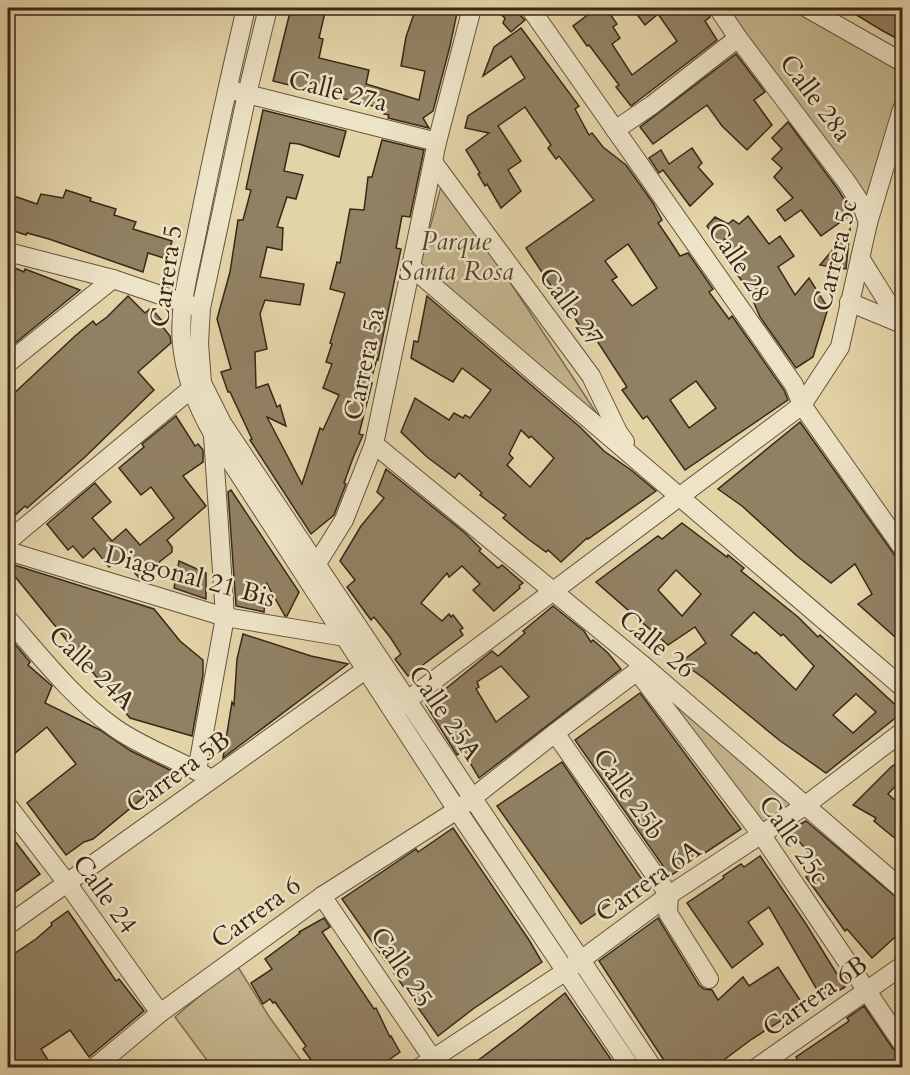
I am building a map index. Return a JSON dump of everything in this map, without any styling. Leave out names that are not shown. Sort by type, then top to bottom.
[{"type":"street","name":"Carrera 5","points":[[197,386],[182,344],[183,303],[246,8]]},
{"type":"street","name":"Carrera 5","points":[[197,386],[201,308],[268,8]]},
{"type":"street","name":"Carrera 5a","points":[[311,571],[344,520],[374,444],[437,142],[472,8]]},
{"type":"street","name":"Calle 28","points":[[530,8],[794,385],[802,405],[903,547]]},
{"type":"street","name":"Calle 28a","points":[[718,8],[846,181],[862,205],[868,223]]},
{"type":"street","points":[[807,8],[903,62]]},
{"type":"street","points":[[615,130],[652,105],[738,38]]},
{"type":"street","name":"Calle 27a","points":[[227,89],[437,142]]},
{"type":"street","name":"Carrera 5c","points":[[400,706],[681,498],[802,405],[840,347],[868,223],[903,109]]},
{"type":"street","name":"Calle 27","points":[[434,162],[591,376],[618,432],[637,458]]},
{"type":"street","points":[[8,252],[113,279],[201,308]]},
{"type":"street","points":[[860,258],[902,323]]},
{"type":"street","name":"Calle 27","points":[[410,266],[903,687]]},
{"type":"street","points":[[8,363],[113,279]]},
{"type":"street","points":[[849,302],[902,323]]},
{"type":"street","points":[[8,541],[197,386]]},
{"type":"street","name":"Calle 25A","points":[[197,386],[200,411],[213,434],[311,571]]},
{"type":"street","name":"Calle 25A","points":[[197,386],[222,423],[311,571],[400,706],[472,799],[573,965],[631,1068]]},
{"type":"street","points":[[204,775],[225,617],[213,434]]},
{"type":"street","name":"Calle 26","points":[[374,444],[554,593],[903,889]]},
{"type":"street","name":"Diagonal 21 Bis","points":[[8,551],[225,617],[351,632]]},
{"type":"street","name":"Calle 24A","points":[[8,619],[71,690],[95,713],[117,730],[204,775]]},
{"type":"street","name":"Carrera 5B","points":[[8,925],[67,883],[204,775],[373,665]]},
{"type":"street","name":"Carrera 6","points":[[94,1068],[160,1013],[322,896],[457,810],[641,669]]},
{"type":"street","name":"Calle 25c","points":[[641,669],[761,834],[903,1043]]},
{"type":"street","name":"Calle 25A","points":[[400,706],[457,810],[653,1068]]},
{"type":"street","name":"Carrera 6A","points":[[430,1064],[669,895],[806,805],[903,732]]},
{"type":"street","name":"Calle 25b","points":[[555,733],[669,895],[668,913],[709,979]]},
{"type":"street","name":"Calle 24","points":[[8,806],[67,883],[160,1013]]},
{"type":"street","name":"Calle 25","points":[[322,896],[430,1064]]},
{"type":"street","name":"Carrera 6B","points":[[756,1068],[903,966]]},
{"type":"green space","points":[[713,8],[809,8],[902,62],[902,107],[868,223]]},
{"type":"green space","name":"Parque Santa Rosa","points":[[444,182],[601,420],[420,266]]},
{"type":"green space","points":[[645,675],[793,803],[762,826]]},
{"type":"green space","points":[[238,967],[270,1018],[306,1067],[212,1067],[175,1017],[223,976]]},
{"type":"building","points":[[291,8],[326,8],[319,38],[323,39],[319,58],[369,70],[366,84],[419,100],[425,71],[401,66],[406,37],[416,8],[458,8],[433,111],[423,118],[429,128],[388,118],[389,115],[384,114],[385,109],[273,81]]},
{"type":"building","points":[[493,8],[513,8],[525,20],[511,32],[503,23],[505,18]]},
{"type":"building","points":[[597,8],[606,8],[617,24],[613,27],[620,38],[612,44],[632,75],[677,41],[658,14],[645,25],[632,8],[704,8],[710,17],[705,21],[717,40],[631,106],[616,87],[619,85],[573,26]]},
{"type":"building","points":[[845,8],[903,8],[903,42],[883,31]]},
{"type":"building","points":[[521,28],[579,106],[575,109],[589,135],[592,133],[603,147],[626,165],[653,203],[662,220],[658,223],[680,256],[688,253],[713,289],[709,292],[729,319],[732,316],[784,390],[788,400],[685,470],[647,416],[643,419],[622,390],[627,387],[592,333],[586,336],[559,293],[557,295],[526,248],[594,200],[559,156],[556,159],[548,148],[551,145],[525,107],[498,126],[521,161],[508,170],[521,191],[501,208],[487,184],[485,186],[466,150],[489,133],[465,128],[468,116],[525,78],[511,56],[483,76],[494,47]],"holes":[[[628,244],[657,288],[632,306],[612,280],[617,277],[605,261]],[[696,381],[716,408],[689,428],[670,400]]]},
{"type":"building","points":[[736,54],[765,92],[754,100],[772,125],[747,150],[722,126],[707,105],[653,144],[640,127]]},
{"type":"building","points":[[263,110],[346,131],[339,157],[290,143],[284,171],[303,175],[296,199],[287,197],[277,227],[283,228],[282,250],[267,247],[260,277],[304,284],[300,305],[265,300],[260,314],[267,349],[255,352],[256,388],[268,384],[277,407],[280,405],[286,426],[267,417],[302,484],[320,428],[323,430],[339,395],[323,388],[332,364],[326,362],[345,293],[330,289],[337,262],[340,263],[350,209],[364,210],[368,177],[372,177],[382,140],[424,150],[410,217],[402,216],[396,248],[401,249],[378,360],[370,383],[372,383],[359,434],[363,435],[334,515],[311,534],[250,440],[252,439],[228,392],[221,372],[231,369],[217,319],[230,272],[238,220],[243,220],[251,190],[246,189]]},
{"type":"building","points":[[788,122],[853,213],[821,236],[801,210],[785,221],[777,210],[793,198],[774,177],[782,168],[772,159],[782,149],[772,138]]},
{"type":"building","points":[[692,148],[702,163],[698,167],[713,184],[690,206],[663,170],[659,173],[649,158],[661,150],[669,164]]},
{"type":"building","points":[[66,190],[116,209],[114,215],[136,222],[133,229],[172,241],[167,259],[148,253],[143,272],[49,239],[8,229],[8,194],[37,204],[41,194],[63,198]]},
{"type":"building","points":[[748,216],[769,244],[780,236],[794,256],[778,267],[795,295],[809,278],[828,308],[813,357],[796,368],[760,317],[748,289],[733,269],[743,262],[726,238],[720,244],[707,226],[715,217],[728,224],[733,220],[739,224]]},
{"type":"building","points":[[850,229],[846,269],[820,265]]},
{"type":"building","points":[[8,265],[80,290],[8,349]]},
{"type":"building","points":[[128,296],[145,313],[151,308],[164,323],[162,326],[170,336],[171,343],[138,372],[154,390],[85,457],[8,522],[8,399],[75,336],[93,321],[96,325],[107,317]]},
{"type":"building","points":[[427,296],[580,427],[604,451],[656,491],[587,538],[561,562],[503,518],[506,515],[480,495],[482,493],[459,473],[455,478],[427,457],[401,432],[415,398],[449,420],[454,413],[463,418],[465,415],[470,418],[491,390],[462,368],[453,382],[411,358],[414,341],[418,342]],"holes":[[[521,430],[529,438],[531,436],[554,458],[530,487],[507,465],[513,458],[509,454]]]},
{"type":"building","points":[[176,416],[195,446],[198,444],[203,450],[203,462],[183,476],[206,506],[167,540],[172,547],[172,552],[139,578],[122,557],[109,567],[94,548],[83,558],[73,546],[68,550],[47,524],[95,483],[111,502],[92,518],[112,541],[126,529],[140,545],[174,518],[151,487],[141,495],[119,468],[144,447],[142,444]]},
{"type":"building","points":[[800,422],[903,567],[903,644],[858,604],[872,594],[855,564],[831,583],[797,556],[742,506],[718,489]]},
{"type":"building","points":[[386,469],[465,533],[481,549],[479,551],[498,568],[502,565],[523,583],[494,611],[473,590],[480,584],[462,566],[449,577],[447,573],[421,603],[442,621],[449,614],[451,617],[453,615],[463,628],[460,630],[463,635],[408,676],[395,659],[401,654],[390,637],[374,617],[371,620],[347,587],[355,580],[340,561],[361,526],[384,498],[377,492]]},
{"type":"building","points":[[231,490],[299,592],[287,616],[267,584],[264,612],[236,606],[228,492]]},
{"type":"building","points":[[682,523],[727,557],[728,555],[744,568],[741,571],[798,617],[818,637],[820,635],[903,712],[826,773],[779,740],[681,662],[706,643],[695,627],[668,645],[596,582],[658,536],[662,539]],"holes":[[[676,570],[701,594],[682,616],[658,590]],[[754,612],[781,636],[783,634],[814,666],[796,690],[756,652],[755,654],[731,635]],[[856,694],[876,712],[853,733],[833,715]]]},
{"type":"building","points":[[179,561],[206,573],[206,599],[174,588]]},
{"type":"building","points":[[8,563],[154,609],[180,641],[203,660],[203,675],[192,736],[130,718],[8,568]]},
{"type":"building","points":[[553,606],[584,631],[591,642],[593,640],[608,653],[621,669],[479,778],[463,751],[457,755],[426,705],[492,651],[498,656],[525,633],[523,631]],"holes":[[[501,666],[529,697],[496,722],[476,689],[479,687],[477,682]]]},
{"type":"building","points":[[243,634],[311,656],[348,664],[223,758],[232,702],[234,705],[237,659]]},
{"type":"building","points":[[8,636],[30,662],[28,665],[52,686],[45,703],[100,730],[131,751],[178,774],[155,788],[93,839],[84,842],[66,855],[27,803],[76,764],[47,727],[8,759]]},
{"type":"building","points":[[640,693],[741,829],[670,876],[575,740]]},
{"type":"building","points":[[903,759],[903,778],[888,794],[903,807],[903,843],[874,821],[876,818],[853,805],[891,767]]},
{"type":"building","points":[[562,762],[643,881],[581,924],[497,806]]},
{"type":"building","points":[[806,821],[903,903],[903,930],[872,958],[847,929],[845,931],[806,877],[818,863],[789,830]]},
{"type":"building","points":[[453,828],[542,962],[438,1036],[342,899],[416,849],[418,852]]},
{"type":"building","points":[[8,832],[40,874],[8,897]]},
{"type":"building","points":[[760,856],[845,987],[823,1000],[769,907],[748,922],[763,944],[732,968],[687,903],[741,864],[744,867]]},
{"type":"building","points":[[68,911],[116,981],[119,979],[144,1011],[89,1057],[70,1030],[41,1049],[53,1068],[16,1068],[8,1054],[8,958],[36,939],[52,925],[51,923]]},
{"type":"building","points":[[324,918],[330,927],[322,932],[374,1009],[376,1008],[400,1052],[377,1068],[317,1068],[303,1049],[306,1046],[275,1002],[273,1003],[270,999],[263,1004],[251,983],[272,969],[265,959],[299,932]]},
{"type":"building","points":[[658,918],[699,985],[704,989],[712,990],[718,1000],[743,977],[749,986],[778,967],[804,1006],[752,1039],[713,1068],[669,1068],[599,961]]},
{"type":"building","points":[[565,993],[617,1068],[468,1068],[517,1031]]},
{"type":"building","points":[[864,1006],[893,1049],[903,1054],[903,1068],[802,1068],[796,1057],[849,1021],[847,1018]]}]
